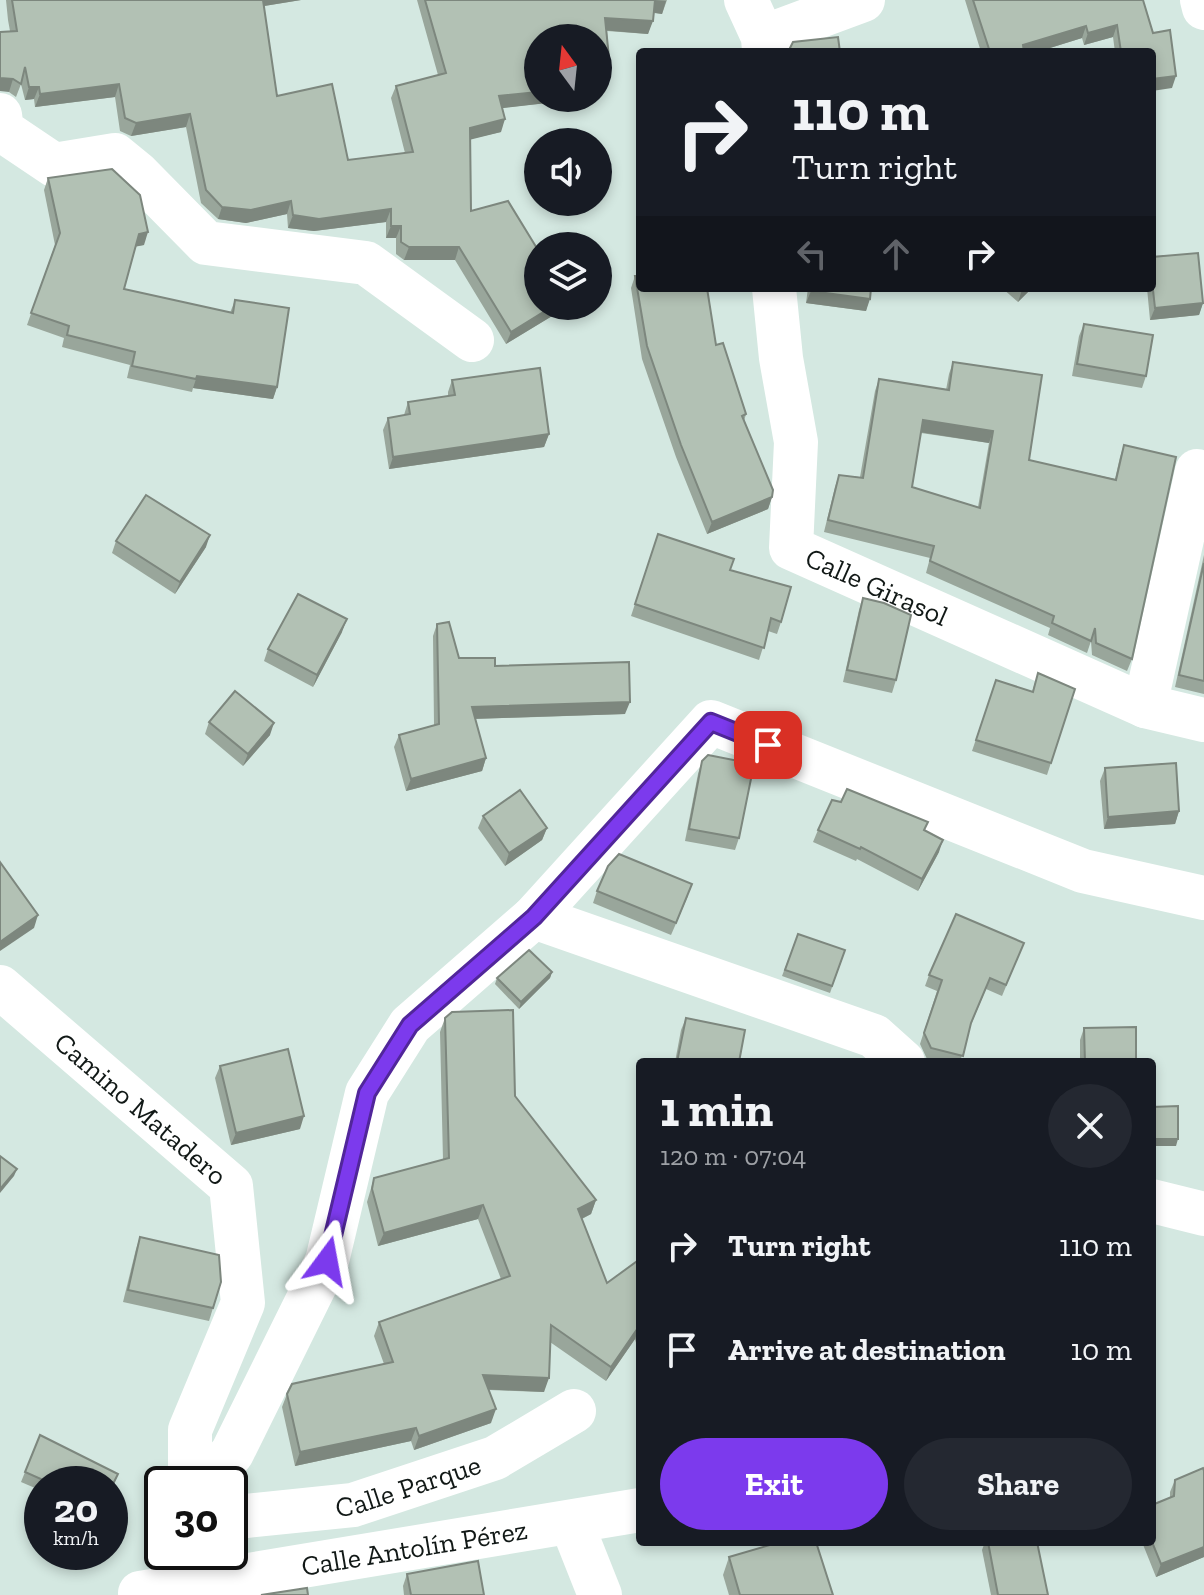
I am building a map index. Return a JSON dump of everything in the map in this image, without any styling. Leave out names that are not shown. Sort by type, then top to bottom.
[{"type":"street","points":[[758,30],[863,0]]},
{"type":"street","points":[[1202,0],[1204,8]]},
{"type":"street","points":[[0,115],[2,130],[54,165],[115,155],[206,243],[366,263],[472,340]]},
{"type":"street","name":"Calle Girasol","points":[[774,292],[781,358],[796,442],[791,548],[1145,706],[1204,720]]},
{"type":"street","points":[[1145,706],[1197,471]]},
{"type":"street","points":[[221,1466],[232,1453],[327,1261],[367,1093],[410,1025],[534,917],[711,722],[1083,871],[1204,898]]},
{"type":"street","points":[[534,917],[874,1036],[899,1058]]},
{"type":"street","name":"Camino Matadero","points":[[0,987],[231,1186],[243,1303],[190,1430],[190,1466]]},
{"type":"street","points":[[1156,1202],[1204,1214]]},
{"type":"street","name":"Calle Parque","points":[[248,1516],[353,1505],[495,1458],[574,1411]]},
{"type":"street","name":"Calle Antolín Pérez","points":[[140,1594],[636,1511]]},
{"type":"street","points":[[571,1522],[600,1595]]},
{"type":"street","points":[[140,1594],[153,1570]]},
{"type":"building","points":[[12,0],[263,0],[277,96],[332,84],[348,160],[413,152],[396,86],[446,73],[425,0],[655,0],[653,21],[605,18],[606,24],[524,24],[524,93],[499,96],[505,119],[470,128],[471,211],[508,201],[527,232],[524,232],[524,320],[530,320],[511,332],[459,247],[409,247],[401,242],[401,226],[391,226],[391,209],[319,219],[293,215],[291,201],[251,210],[222,207],[206,190],[190,114],[136,123],[125,118],[119,84],[40,94],[39,87],[29,87],[25,67],[21,84],[13,79],[0,78],[0,32],[17,31]]},
{"type":"building","points":[[973,0],[1143,0],[1153,33],[1170,30],[1176,76],[1156,78],[1156,48],[1120,48],[1117,25],[1088,33],[1086,26],[1023,45],[1023,48],[989,48]]},
{"type":"building","points":[[838,37],[839,48],[790,48],[793,42]]},
{"type":"building","points":[[112,169],[140,195],[148,232],[139,234],[124,289],[233,313],[235,300],[289,308],[277,387],[197,376],[196,379],[132,366],[135,352],[67,335],[69,326],[31,313],[60,233],[48,178]]},
{"type":"building","points":[[1198,253],[1203,303],[1155,308],[1156,257]]},
{"type":"building","points":[[638,292],[708,292],[716,345],[723,343],[746,414],[742,416],[773,490],[772,497],[712,522],[681,445],[647,346]]},
{"type":"building","points":[[818,292],[871,292],[870,299]]},
{"type":"building","points":[[1084,324],[1153,335],[1146,376],[1077,364]]},
{"type":"building","points":[[953,362],[1042,375],[1029,460],[1116,480],[1124,445],[1176,457],[1132,659],[1096,643],[1095,628],[1091,641],[1052,623],[1054,616],[930,561],[934,546],[828,520],[839,475],[863,478],[879,379],[949,390]],"holes":[[[923,420],[993,431],[980,508],[912,487]]]},
{"type":"building","points":[[540,368],[549,434],[393,457],[388,418],[410,414],[408,402],[455,395],[452,380]]},
{"type":"building","points":[[146,495],[210,535],[180,582],[116,541]]},
{"type":"building","points":[[658,534],[734,559],[730,570],[791,587],[781,622],[771,618],[764,648],[635,604]]},
{"type":"building","points":[[1204,563],[1204,681],[1179,675]]},
{"type":"building","points":[[298,594],[347,619],[317,675],[268,649]]},
{"type":"building","points":[[863,598],[911,615],[896,680],[847,670]]},
{"type":"building","points":[[449,622],[459,658],[495,658],[495,666],[629,662],[630,702],[472,707],[486,758],[411,779],[399,735],[439,724],[437,624]]},
{"type":"building","points":[[1038,673],[1075,689],[1051,763],[976,740],[996,680],[1033,692]]},
{"type":"building","points":[[235,691],[274,723],[248,754],[209,722]]},
{"type":"building","points":[[708,755],[754,764],[739,838],[689,829],[702,761]]},
{"type":"building","points":[[1176,763],[1179,811],[1108,817],[1105,768]]},
{"type":"building","points":[[847,789],[928,822],[924,830],[943,840],[922,879],[861,847],[818,830],[832,800],[841,802]]},
{"type":"building","points":[[520,790],[547,828],[509,853],[483,816]]},
{"type":"building","points":[[619,854],[692,884],[676,923],[597,891],[608,866]]},
{"type":"building","points":[[0,862],[38,915],[0,942]]},
{"type":"building","points":[[956,914],[1024,943],[1006,985],[990,978],[971,1023],[963,1056],[931,1048],[924,1033],[942,980],[929,975]]},
{"type":"building","points":[[798,934],[845,950],[832,986],[785,970]]},
{"type":"building","points":[[529,950],[552,972],[521,1002],[497,978]]},
{"type":"building","points":[[513,1010],[515,1096],[596,1200],[578,1209],[607,1283],[636,1262],[636,1331],[611,1367],[551,1325],[549,1378],[483,1375],[496,1409],[419,1436],[416,1428],[300,1452],[287,1394],[292,1384],[393,1362],[379,1322],[510,1276],[483,1205],[384,1233],[372,1189],[374,1178],[449,1158],[445,1018],[452,1012]]},
{"type":"building","points":[[686,1018],[745,1030],[740,1058],[678,1058]]},
{"type":"building","points":[[1136,1027],[1136,1058],[1085,1058],[1084,1028]]},
{"type":"building","points":[[288,1049],[304,1116],[236,1133],[220,1066]]},
{"type":"building","points":[[1178,1106],[1178,1139],[1156,1139],[1156,1107]]},
{"type":"building","points":[[0,1156],[17,1169],[0,1189]]},
{"type":"building","points":[[140,1237],[219,1255],[221,1282],[213,1308],[128,1290]]},
{"type":"building","points":[[40,1435],[102,1466],[27,1466]]},
{"type":"building","points":[[1203,1468],[1204,1547],[1161,1564],[1154,1546],[1156,1503],[1174,1496],[1175,1480]]},
{"type":"building","points":[[766,1546],[817,1546],[833,1595],[740,1595],[729,1557]]},
{"type":"building","points":[[989,1546],[1038,1546],[1048,1595],[998,1595]]},
{"type":"building","points":[[478,1561],[484,1595],[411,1595],[407,1574]]},
{"type":"building","points":[[307,1588],[308,1595],[261,1595]]},
{"type":"route","points":[[327,1261],[367,1093],[410,1025],[534,917],[711,722],[768,745]]}]
